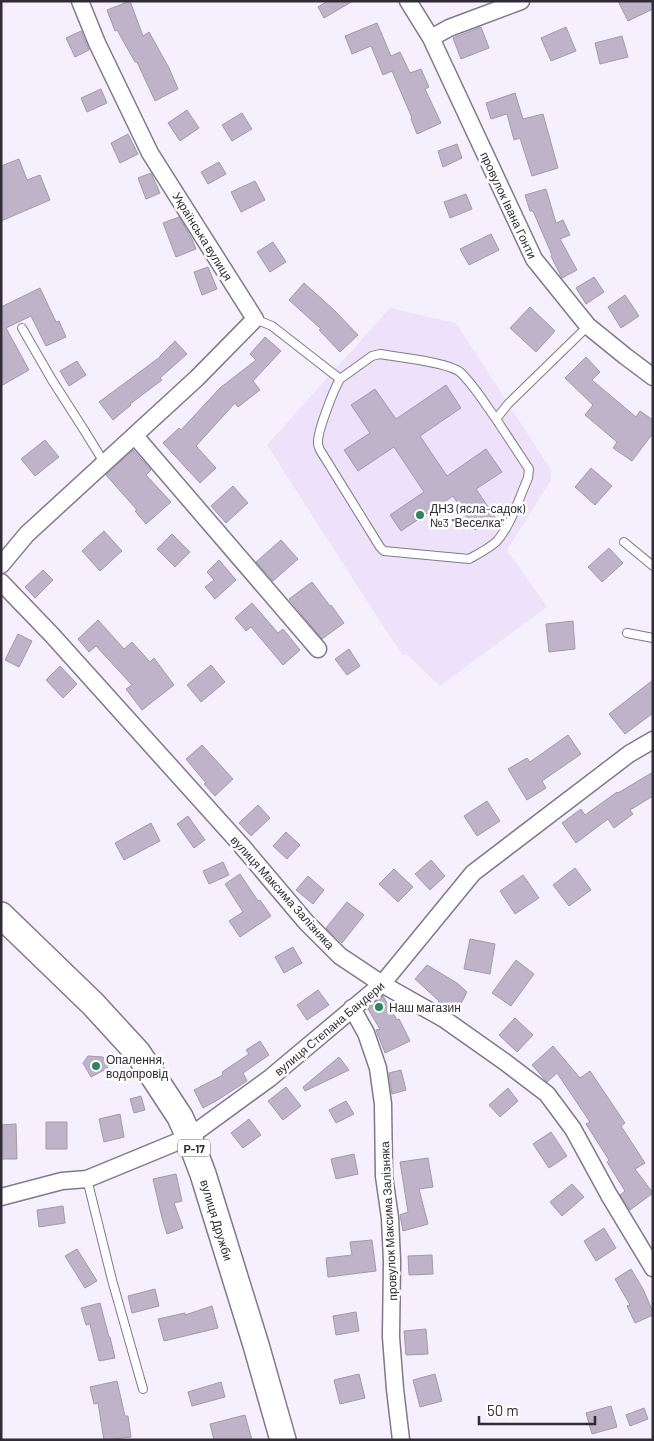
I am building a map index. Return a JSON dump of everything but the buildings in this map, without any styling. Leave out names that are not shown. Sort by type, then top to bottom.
[{"type":"main road","name":"вулиця Дружби","points":[[1,915],[93,1004],[138,1053],[180,1118],[203,1174],[253,1335],[282,1440]]},
{"type":"street","name":"Українська вулиця","points":[[80,1],[97,43],[150,153],[255,319]]},
{"type":"street","name":"провулок Івана Гонти","points":[[408,1],[431,38],[534,259],[588,326],[653,377]]},
{"type":"street","points":[[431,38],[449,28],[521,1]]},
{"type":"street","points":[[1,565],[27,534],[198,378],[255,319]]},
{"type":"street","points":[[135,436],[318,649]]},
{"type":"street","name":"вулиця Максима Залізняка","points":[[1,582],[52,635],[241,845],[306,922],[340,956],[382,984],[444,1019],[547,1094],[573,1129],[653,1268]]},
{"type":"street","name":"вулиця Степана Бандери","points":[[1,1197],[62,1182],[87,1179],[189,1137],[270,1078],[382,984],[473,873],[629,754],[653,740]]},
{"type":"street","name":"провулок Максима Залізняка","points":[[352,1008],[366,1033],[378,1068],[382,1104],[384,1176],[390,1218],[392,1261],[391,1337],[401,1440]]},
{"type":"lane","points":[[255,319],[272,326],[340,378]]},
{"type":"lane","points":[[496,419],[508,404],[588,326]]},
{"type":"lane","points":[[22,328],[105,464]]},
{"type":"lane","points":[[380,354],[447,366],[459,371],[496,419],[529,469],[528,478],[506,528],[495,542],[480,554],[469,559],[384,551],[380,547],[320,450],[318,442],[328,408],[340,378],[372,356],[380,354]]},
{"type":"lane","points":[[624,542],[653,566]]},
{"type":"lane","points":[[627,633],[653,638]]},
{"type":"lane","points":[[87,1179],[112,1280],[143,1388]]},
{"type":"shaded area","name":"ДНЗ (ясла-садок) №3 \"Веселка\"","points":[[390,308],[456,323],[551,470],[551,480],[507,550],[547,607],[440,686],[406,654],[403,655],[267,445]]},
{"type":"place","name":"ДНЗ (ясла-садок) №3 \"Веселка\"","points":[[420,515]]},
{"type":"place","name":"Наш магазин","points":[[379,1007]]},
{"type":"place","name":"Опалення, водопровід","points":[[96,1066]]}]
